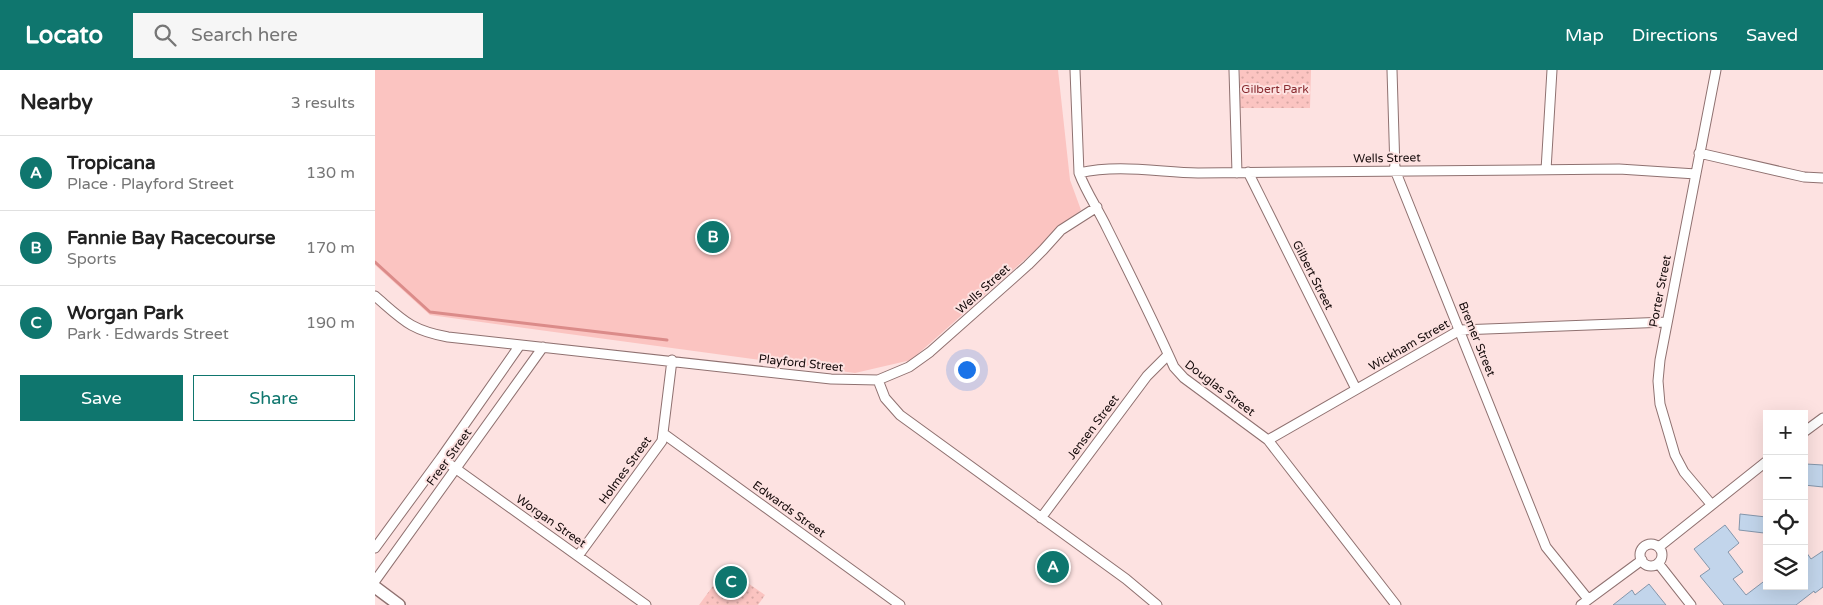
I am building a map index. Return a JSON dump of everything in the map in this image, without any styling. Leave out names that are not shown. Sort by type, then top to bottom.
[{"type":"street","name":"Douglas Street","points":[[1075,70],[1079,173],[1083,185],[1097,207],[1178,372],[1268,440],[1396,605]]},
{"type":"street","points":[[1234,70],[1237,173]]},
{"type":"street","name":"Bremer Street","points":[[1393,70],[1395,170],[1546,547],[1584,602]]},
{"type":"street","points":[[1546,170],[1552,70]]},
{"type":"street","name":"Porter Street","points":[[1711,504],[1677,461],[1660,404],[1658,381],[1667,322],[1716,70]]},
{"type":"street","points":[[1699,153],[1804,177],[1823,178]]},
{"type":"street","name":"Wells Street","points":[[1079,173],[1105,169],[1237,173],[1619,169],[1696,174]]},
{"type":"street","name":"Gilbert Street","points":[[1248,172],[1356,389]]},
{"type":"street","name":"Wells Street","points":[[878,380],[902,370],[930,352],[1043,250],[1061,230],[1097,207]]},
{"type":"street","name":"Playford Street","points":[[375,296],[405,322],[425,332],[449,337],[672,360],[831,379],[878,380]]},
{"type":"street","name":"Wickham Street","points":[[1268,440],[1460,330],[1667,322]]},
{"type":"street","name":"Freer Street","points":[[375,548],[520,345]]},
{"type":"street","name":"Freer Street","points":[[375,581],[543,347]]},
{"type":"street","name":"Jensen Street","points":[[1041,518],[1147,376],[1168,354]]},
{"type":"street","name":"Holmes Street","points":[[578,556],[659,446],[664,434],[672,360]]},
{"type":"street","points":[[878,380],[885,398],[900,415],[1126,579],[1157,605]]},
{"type":"street","points":[[1808,429],[1823,418]]},
{"type":"street","name":"Edwards Street","points":[[664,434],[900,605]]},
{"type":"street","name":"Worgan Street","points":[[441,458],[646,605]]},
{"type":"street","points":[[1659,547],[1763,464]]},
{"type":"street","points":[[1653,544],[1659,547],[1661,555],[1658,563],[1647,565],[1642,560],[1641,552],[1644,546],[1653,544]]},
{"type":"street","points":[[1584,602],[1642,560]]},
{"type":"street","points":[[1658,563],[1691,605]]},
{"type":"street","points":[[375,587],[399,605]]},
{"type":"green space","points":[[375,70],[1058,70],[1070,180],[1081,210],[911,360],[855,373],[430,315],[375,265]]},
{"type":"green space","name":"Gilbert Park","points":[[1240,70],[1311,70],[1310,108],[1240,108]]},
{"type":"green space","points":[[726,568],[765,595],[758,605],[699,605]]},
{"type":"building","points":[[1808,464],[1823,465],[1823,487],[1808,485]]},
{"type":"building","points":[[1740,514],[1763,517],[1763,533],[1739,530]]},
{"type":"building","points":[[1725,525],[1739,543],[1728,552],[1743,572],[1733,579],[1746,595],[1763,582],[1763,590],[1808,590],[1808,555],[1811,559],[1823,551],[1823,587],[1815,593],[1814,591],[1796,605],[1724,605],[1700,576],[1710,569],[1694,549]]},
{"type":"building","points":[[1064,557],[1065,575],[1046,578],[1046,576],[1041,576],[1040,558]]},
{"type":"building","points":[[1649,584],[1666,605],[1613,605],[1632,590],[1635,595]]},
{"type":"waterway","points":[[375,262],[430,312],[667,340]]},
{"type":"place","name":"Fannie Bay Racecourse","points":[[713,237]]},
{"type":"place","name":"Tropicana","points":[[1053,567]]},
{"type":"place","name":"Worgan Park","points":[[731,582]]}]
